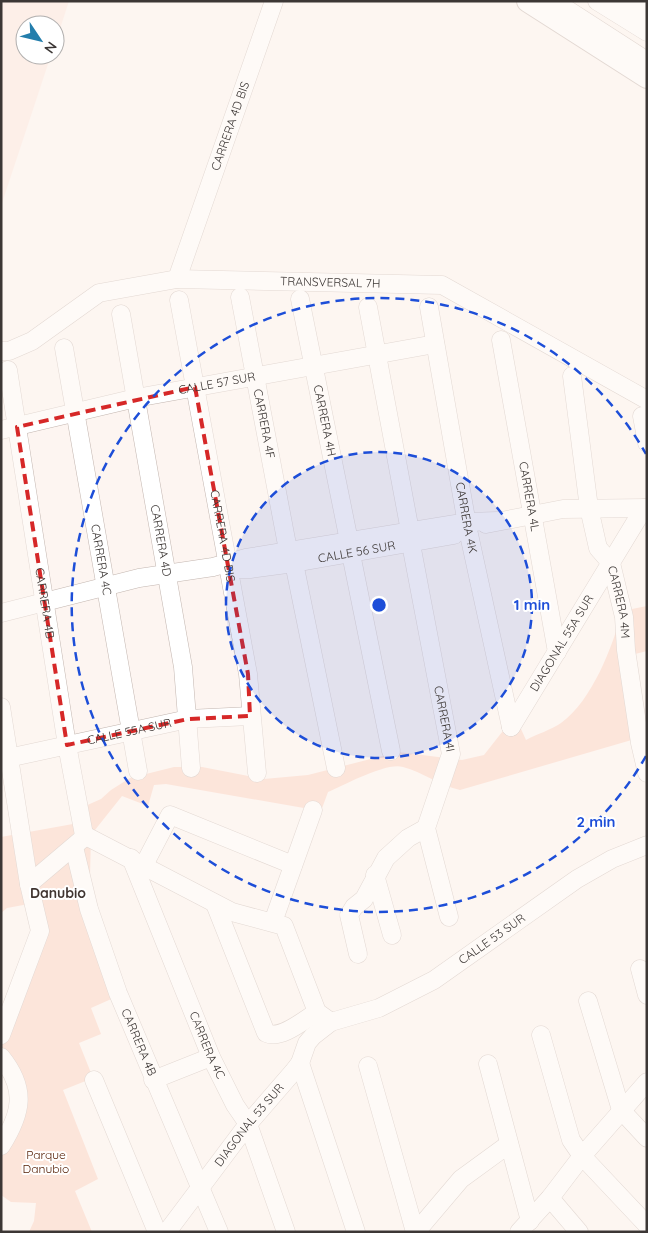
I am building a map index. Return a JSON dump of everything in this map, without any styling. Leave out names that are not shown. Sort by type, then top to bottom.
[{"type":"main road","points":[[528,1],[647,77]]},
{"type":"main road","points":[[622,1],[647,16]]},
{"type":"street","name":"CARRERA 4D BIS","points":[[178,279],[274,1]]},
{"type":"street","points":[[554,1],[647,61]]},
{"type":"street","points":[[597,1],[647,32]]},
{"type":"street","name":"TRANSVERSAL 7H","points":[[1,351],[9,351],[32,342],[99,293],[178,279],[442,286],[644,408]]},
{"type":"street","name":"CARRERA 4F","points":[[240,297],[291,557],[336,768]]},
{"type":"street","name":"CARRERA 4H","points":[[300,299],[391,751]]},
{"type":"street","name":"CARRERA 4D BIS","points":[[179,300],[224,566],[248,674],[250,716],[257,773]]},
{"type":"street","name":"CARRERA 4I","points":[[368,307],[451,758],[426,828]]},
{"type":"street","name":"CARRERA 4K","points":[[429,307],[468,526],[511,727]]},
{"type":"street","name":"CARRERA 4D","points":[[121,314],[183,667],[191,768]]},
{"type":"street","name":"CARRERA 4L","points":[[501,340],[557,652]]},
{"type":"street","name":"CALLE 57 SUR","points":[[9,428],[136,398],[377,356],[435,344]]},
{"type":"street","name":"CARRERA 4C","points":[[64,348],[138,771]]},
{"type":"street","name":"CARRERA 4B","points":[[8,370],[9,428],[44,602],[67,745],[89,909],[118,993],[153,1080],[219,1232]]},
{"type":"street","name":"CARRERA 4M","points":[[572,376],[589,508],[598,548],[611,563],[624,617],[631,687],[647,773]]},
{"type":"street","points":[[644,408],[647,443]]},
{"type":"street","name":"CALLE 56 SUR","points":[[1,613],[105,586],[167,574],[410,538],[532,514],[563,509],[646,508]]},
{"type":"street","name":"DIAGONAL 55A SUR","points":[[511,727],[646,508]]},
{"type":"street","points":[[1,707],[6,763],[29,884],[40,930],[1,1035]]},
{"type":"street","name":"CALLE 55A SUR","points":[[6,763],[67,745],[188,719],[250,716]]},
{"type":"street","points":[[215,904],[266,1033],[270,1035],[280,1033],[324,1017],[280,926],[293,865],[313,810]]},
{"type":"street","points":[[137,862],[170,815],[293,865]]},
{"type":"street","points":[[358,954],[349,915],[354,907],[364,899],[375,875],[386,858],[408,838],[426,828],[449,917]]},
{"type":"street","points":[[29,884],[79,841],[137,862],[232,912],[280,926]]},
{"type":"street","name":"CALLE 53 SUR","points":[[324,1017],[379,1008],[409,994],[461,962],[591,870],[612,858],[647,845]]},
{"type":"street","name":"CARRERA 4C","points":[[137,862],[211,1056],[248,1124],[286,1232]]},
{"type":"street","points":[[375,875],[392,935]]},
{"type":"street","points":[[640,969],[647,995]]},
{"type":"street","points":[[588,1002],[620,1110],[647,1138]]},
{"type":"street","name":"DIAGONAL 53 SUR","points":[[167,1232],[200,1185],[248,1124],[300,1063],[307,1043],[324,1017]]},
{"type":"street","points":[[540,1035],[571,1140],[582,1156],[647,1225]]},
{"type":"street","points":[[153,1080],[211,1056]]},
{"type":"street","points":[[1,1057],[16,1081],[19,1101],[17,1116],[1,1146]]},
{"type":"street","points":[[300,1063],[356,1232]]},
{"type":"street","points":[[488,1064],[509,1144],[524,1227]]},
{"type":"street","points":[[368,1066],[416,1232]]},
{"type":"street","points":[[94,1080],[157,1232]]},
{"type":"street","points":[[524,1227],[550,1198],[620,1110],[647,1082]]},
{"type":"street","points":[[416,1232],[462,1179],[509,1144]]},
{"type":"street","points":[[550,1198],[579,1232]]},
{"type":"highlighted area","points":[[195,387],[248,674],[250,716],[188,719],[67,745],[17,427]]},
{"type":"shaded area","points":[[1,1],[69,1],[64,15],[15,15],[15,65],[48,65],[1,206]]},
{"type":"green space","name":"Parque Danubio","points":[[647,606],[647,651],[623,657],[635,739],[460,790],[403,767],[387,768],[328,792],[321,811],[166,784],[154,785],[148,806],[122,796],[91,835],[90,876],[118,996],[91,1008],[101,1034],[79,1043],[93,1078],[63,1090],[98,1179],[75,1191],[92,1232],[29,1232],[34,1221],[36,1203],[11,1202],[1,1195],[1,1155],[22,1116],[1,1048],[44,941],[34,903],[7,908],[1,913],[1,837],[84,822],[83,807],[101,799],[130,778],[174,767],[202,767],[264,779],[308,775],[398,752],[462,760],[484,755],[506,727],[521,729],[526,740],[561,723],[572,713],[592,687],[600,672],[622,611]]},
{"type":"district","name":"Danubio","points":[[58,893]]}]
